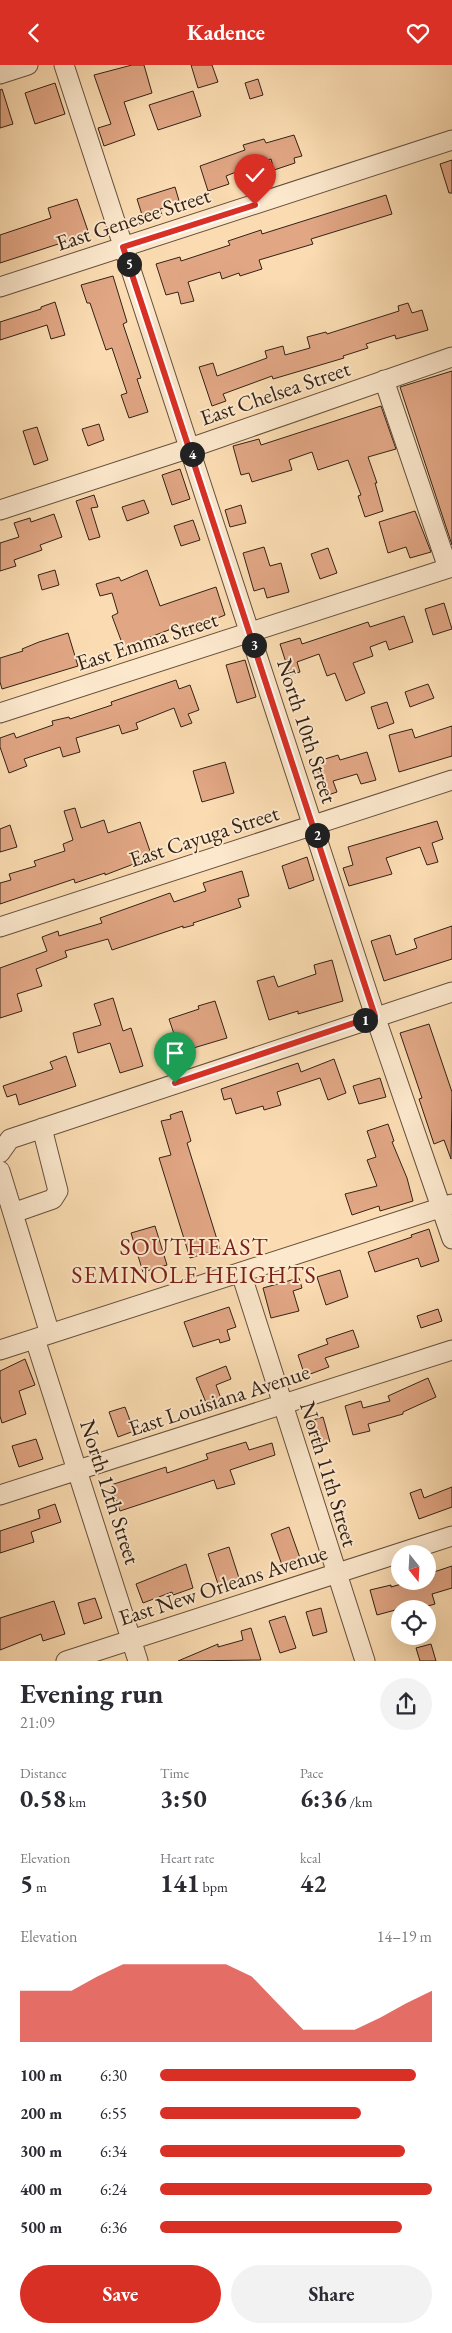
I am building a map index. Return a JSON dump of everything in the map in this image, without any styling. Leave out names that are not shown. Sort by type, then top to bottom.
[{"type":"street","points":[[0,74],[28,65]]},
{"type":"street","name":"North 10th Street","points":[[64,65],[375,1016],[447,1206],[452,1239]]},
{"type":"street","name":"East Genesee Street","points":[[0,287],[452,140]]},
{"type":"street","name":"East Chelsea Street","points":[[0,510],[190,448],[452,357]]},
{"type":"street","points":[[384,380],[450,568]]},
{"type":"street","name":"East Emma Street","points":[[0,713],[450,568]]},
{"type":"street","name":"East Cayuga Street","points":[[0,927],[452,780]]},
{"type":"street","points":[[0,1153],[10,1139],[452,991]]},
{"type":"street","points":[[13,1213],[53,1199],[58,1191],[42,1128]]},
{"type":"street","name":"North 12th Street","points":[[0,1171],[13,1213],[78,1470],[138,1661]]},
{"type":"street","points":[[0,1350],[447,1206]]},
{"type":"street","name":"North 11th Street","points":[[241,1273],[365,1661]]},
{"type":"street","name":"East Louisiana Avenue","points":[[0,1495],[452,1350]]},
{"type":"street","name":"East New Orleans Avenue","points":[[66,1661],[452,1536]]},
{"type":"building","points":[[132,65],[144,65],[152,93],[124,102],[135,135],[104,146],[98,128],[111,124],[94,75]]},
{"type":"building","points":[[191,65],[212,65],[218,82],[198,88]]},
{"type":"building","points":[[258,79],[263,95],[250,99],[245,83]]},
{"type":"building","points":[[55,83],[65,114],[35,124],[25,93]]},
{"type":"building","points":[[2,89],[13,124],[0,128],[0,90]]},
{"type":"building","points":[[193,91],[201,116],[158,130],[149,105]]},
{"type":"building","points":[[294,135],[302,156],[294,158],[295,163],[274,170],[271,159],[236,170],[236,172],[226,176],[229,184],[208,191],[200,166],[245,150],[243,145],[264,139],[266,143]]},
{"type":"building","points":[[452,160],[452,193],[449,193],[440,164]]},
{"type":"building","points":[[175,187],[180,204],[160,209],[162,216],[144,221],[137,199]]},
{"type":"building","points":[[386,195],[392,214],[311,239],[313,244],[259,260],[262,269],[240,276],[239,273],[222,279],[220,272],[188,282],[194,301],[181,304],[178,292],[166,295],[156,264],[180,257],[181,261],[230,245],[228,241],[261,230],[262,234]]},
{"type":"building","points":[[77,199],[89,234],[0,263],[0,235],[51,218],[48,208]]},
{"type":"building","points":[[113,276],[127,322],[123,324],[141,378],[137,379],[148,412],[129,418],[121,395],[127,393],[112,348],[106,350],[90,303],[87,303],[81,285]]},
{"type":"building","points":[[55,302],[65,335],[51,339],[47,325],[0,340],[0,322],[41,309],[41,307]]},
{"type":"building","points":[[408,303],[412,313],[422,310],[428,330],[396,339],[395,335],[366,344],[368,348],[343,356],[344,358],[273,379],[272,376],[223,394],[226,401],[212,406],[199,367],[213,363],[217,376],[267,358],[265,351],[283,346],[285,355],[310,348],[307,337],[326,332],[327,334],[399,311],[398,306]]},
{"type":"building","points":[[452,371],[452,545],[400,387]]},
{"type":"building","points":[[381,406],[396,449],[368,457],[377,483],[375,483],[383,511],[365,517],[358,496],[361,495],[348,460],[318,470],[312,452],[289,460],[292,470],[252,482],[249,473],[241,475],[233,446],[259,439],[261,445]]},
{"type":"building","points":[[99,424],[104,440],[88,446],[82,429]]},
{"type":"building","points":[[37,427],[48,460],[34,465],[23,431]]},
{"type":"building","points":[[180,469],[190,499],[172,505],[162,475]]},
{"type":"building","points":[[94,495],[98,507],[91,508],[100,537],[89,540],[76,501]]},
{"type":"building","points":[[144,500],[149,513],[127,521],[122,507]]},
{"type":"building","points":[[241,505],[246,523],[230,527],[225,510]]},
{"type":"building","points":[[415,511],[431,552],[410,558],[406,547],[388,553],[379,522]]},
{"type":"building","points":[[54,514],[62,537],[40,545],[42,550],[14,560],[16,566],[0,571],[0,543],[19,537],[14,523],[30,518],[31,522]]},
{"type":"building","points":[[193,520],[200,540],[181,546],[174,526]]},
{"type":"building","points":[[264,547],[270,566],[281,563],[289,592],[267,598],[264,588],[254,591],[243,553]]},
{"type":"building","points":[[328,548],[337,573],[320,579],[311,554]]},
{"type":"building","points":[[55,570],[59,585],[42,590],[38,575]]},
{"type":"building","points":[[147,570],[160,606],[216,587],[225,615],[181,633],[179,626],[140,641],[142,644],[125,651],[112,616],[118,613],[112,593],[100,596],[96,584],[119,577],[121,581]]},
{"type":"building","points":[[444,603],[452,629],[433,635],[425,609]]},
{"type":"building","points":[[404,616],[413,642],[389,650],[386,641],[370,647],[373,656],[353,663],[365,693],[346,701],[335,673],[327,676],[319,654],[297,662],[300,672],[290,675],[280,644],[300,638],[302,644],[368,622],[370,627]]},
{"type":"building","points":[[68,633],[78,666],[2,689],[0,682],[0,658],[23,651],[22,649],[39,642]]},
{"type":"building","points":[[245,660],[256,697],[237,703],[226,665]]},
{"type":"building","points":[[176,680],[179,689],[190,685],[199,710],[188,714],[192,723],[181,727],[174,708],[136,723],[138,729],[122,734],[119,725],[76,738],[80,752],[63,757],[60,747],[24,759],[27,766],[9,773],[0,747],[0,738],[14,733],[16,738],[53,725],[52,721],[69,717],[70,719],[112,705],[111,702]]},
{"type":"building","points":[[428,684],[434,698],[410,707],[405,692]]},
{"type":"building","points":[[387,702],[394,723],[378,729],[371,707]]},
{"type":"building","points":[[452,726],[452,756],[399,772],[389,735],[412,729],[415,738]]},
{"type":"building","points":[[367,752],[376,780],[361,784],[357,774],[333,781],[337,792],[325,796],[315,762],[338,755],[340,760]]},
{"type":"building","points":[[225,762],[234,793],[202,802],[193,771]]},
{"type":"building","points":[[75,808],[81,828],[104,820],[108,833],[140,822],[152,857],[105,875],[105,873],[75,883],[74,879],[0,904],[0,883],[11,880],[9,874],[36,866],[34,861],[65,851],[63,844],[73,840],[64,811]]},
{"type":"building","points":[[437,821],[443,839],[432,843],[438,862],[427,865],[420,847],[386,858],[392,874],[349,886],[343,868],[353,865],[348,847]]},
{"type":"building","points":[[10,825],[17,847],[0,852],[0,829]]},
{"type":"building","points":[[307,857],[314,880],[289,889],[282,866]]},
{"type":"building","points":[[242,871],[249,896],[238,899],[241,907],[193,923],[194,925],[183,928],[183,926],[112,950],[108,939],[65,951],[67,957],[36,969],[42,986],[17,994],[22,1011],[0,1018],[0,968],[47,951],[42,937],[58,931],[59,936],[102,923],[100,918],[170,893],[174,902],[206,891],[203,883]]},
{"type":"building","points":[[452,926],[452,959],[384,981],[371,941],[390,935],[396,955],[417,948],[414,939]]},
{"type":"building","points":[[332,960],[343,1001],[298,1014],[298,1011],[269,1020],[257,981],[274,976],[278,987],[316,974],[314,965]]},
{"type":"building","points":[[113,998],[123,1031],[131,1028],[143,1066],[120,1073],[110,1043],[78,1053],[73,1033],[101,1025],[94,1004]]},
{"type":"building","points":[[215,1001],[227,1038],[180,1052],[169,1019],[199,1009],[198,1006]]},
{"type":"building","points":[[429,1024],[452,1092],[451,1159],[444,1140],[434,1144],[419,1099],[422,1098],[400,1033]]},
{"type":"building","points":[[66,1056],[76,1086],[19,1105],[16,1094],[7,1097],[3,1086],[53,1069],[50,1062]]},
{"type":"building","points":[[334,1059],[346,1093],[328,1100],[320,1078],[277,1092],[281,1105],[264,1110],[263,1106],[236,1114],[231,1098],[224,1100],[221,1089],[298,1063],[301,1072]]},
{"type":"building","points":[[380,1078],[386,1097],[359,1104],[353,1086]]},
{"type":"building","points":[[182,1111],[191,1141],[187,1143],[220,1249],[190,1258],[159,1158],[171,1155],[161,1121],[171,1119],[170,1115]]},
{"type":"building","points":[[388,1124],[394,1141],[392,1142],[407,1178],[413,1201],[380,1211],[379,1206],[352,1215],[345,1194],[377,1186],[367,1160],[376,1157],[367,1131]]},
{"type":"building","points":[[155,1226],[167,1265],[143,1272],[131,1233]]},
{"type":"building","points":[[429,1229],[439,1261],[421,1267],[418,1258],[375,1272],[368,1252]]},
{"type":"building","points":[[340,1270],[348,1297],[326,1305],[317,1277]]},
{"type":"building","points":[[299,1278],[302,1288],[293,1291],[299,1311],[271,1318],[263,1288]]},
{"type":"building","points":[[229,1307],[236,1327],[227,1330],[230,1340],[220,1343],[219,1339],[193,1347],[184,1322]]},
{"type":"building","points":[[438,1309],[442,1321],[421,1328],[417,1316]]},
{"type":"building","points":[[353,1330],[359,1347],[325,1358],[329,1367],[305,1376],[298,1355],[328,1344],[326,1339]]},
{"type":"building","points":[[25,1359],[35,1385],[19,1391],[26,1414],[2,1423],[0,1416],[0,1371]]},
{"type":"building","points":[[226,1366],[231,1379],[216,1385],[223,1404],[209,1410],[196,1378]]},
{"type":"building","points":[[428,1378],[436,1397],[403,1412],[403,1414],[368,1424],[370,1431],[353,1435],[345,1406],[361,1401],[363,1408],[390,1401],[388,1396]]},
{"type":"building","points":[[125,1407],[134,1431],[118,1437],[109,1412]]},
{"type":"building","points":[[323,1417],[330,1442],[318,1446],[310,1421]]},
{"type":"building","points":[[36,1439],[43,1459],[19,1467],[12,1446]]},
{"type":"building","points":[[246,1442],[249,1450],[272,1443],[275,1455],[230,1470],[235,1484],[217,1489],[214,1480],[120,1511],[111,1485],[166,1467],[167,1473],[208,1459],[206,1454]]},
{"type":"building","points":[[452,1487],[452,1507],[419,1519],[410,1493],[421,1489],[424,1498]]},
{"type":"building","points":[[55,1504],[61,1522],[31,1532],[34,1542],[0,1553],[0,1531],[40,1518],[38,1510]]},
{"type":"building","points":[[289,1527],[300,1558],[282,1565],[271,1534]]},
{"type":"building","points":[[229,1547],[239,1578],[238,1581],[219,1587],[208,1554]]},
{"type":"building","points":[[186,1564],[193,1588],[173,1595],[172,1592],[143,1603],[136,1584]]},
{"type":"building","points":[[452,1566],[452,1588],[432,1594],[434,1600],[391,1600],[391,1611],[377,1615],[370,1590],[391,1585],[391,1590],[436,1590],[436,1571]]},
{"type":"building","points":[[95,1598],[102,1618],[84,1624],[78,1603]]},
{"type":"building","points":[[54,1601],[65,1634],[43,1641],[41,1634],[0,1650],[0,1618]]},
{"type":"building","points":[[321,1608],[327,1632],[313,1636],[306,1612]]},
{"type":"building","points":[[285,1616],[296,1648],[280,1653],[269,1621]]},
{"type":"building","points":[[251,1628],[261,1660],[178,1661],[218,1644],[218,1647],[243,1640],[241,1631]]},
{"type":"building","points":[[431,1645],[436,1661],[420,1661],[416,1648]]},
{"type":"district","name":"SOUTHEAST SEMINOLE HEIGHTS","points":[[194,1260]]},
{"type":"route","points":[[175,1083],[375,1016],[123,247],[255,205]]}]
